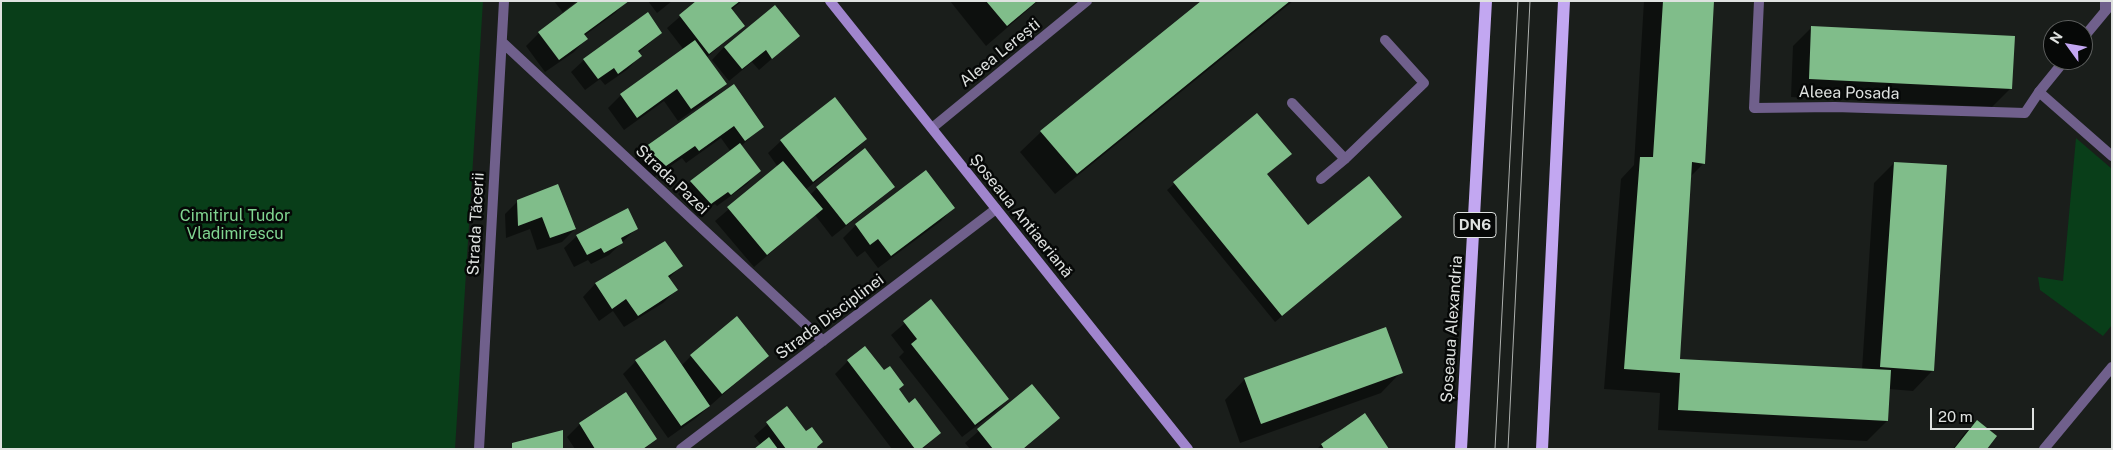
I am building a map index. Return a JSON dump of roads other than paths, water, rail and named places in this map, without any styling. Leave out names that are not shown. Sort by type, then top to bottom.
[{"type":"main road","name":"Șoseaua Antiaeriană","points":[[830,1],[1188,449]]},
{"type":"main road","name":"Șoseaua Alexandria","points":[[1461,449],[1474,250],[1486,1]]},
{"type":"main road","points":[[1542,449],[1564,1]]},
{"type":"street","name":"Strada Tăcerii","points":[[479,449],[504,1]]},
{"type":"street","name":"Aleea Lerești","points":[[932,128],[1087,1]]},
{"type":"street","name":"Aleea Posada","points":[[1759,1],[1754,108],[1835,107],[2025,113],[2057,70]]},
{"type":"street","points":[[2093,23],[2105,6],[2112,3]]},
{"type":"street","points":[[1321,178],[1345,159],[1424,84],[1385,40]]},
{"type":"street","name":"Strada Pazei","points":[[502,42],[823,341]]},
{"type":"street","points":[[2039,92],[2112,156]]},
{"type":"street","points":[[1292,103],[1345,159]]},
{"type":"street","name":"Strada Disciplinei","points":[[681,449],[996,208]]},
{"type":"street","points":[[2044,449],[2112,367]]},
{"type":"tram line","points":[[1495,449],[1518,1]]},
{"type":"tram line","points":[[1508,449],[1530,1]]},
{"type":"park label","name":"Cimitirul Tudor Vladimirescu","points":[[235,225]]}]
